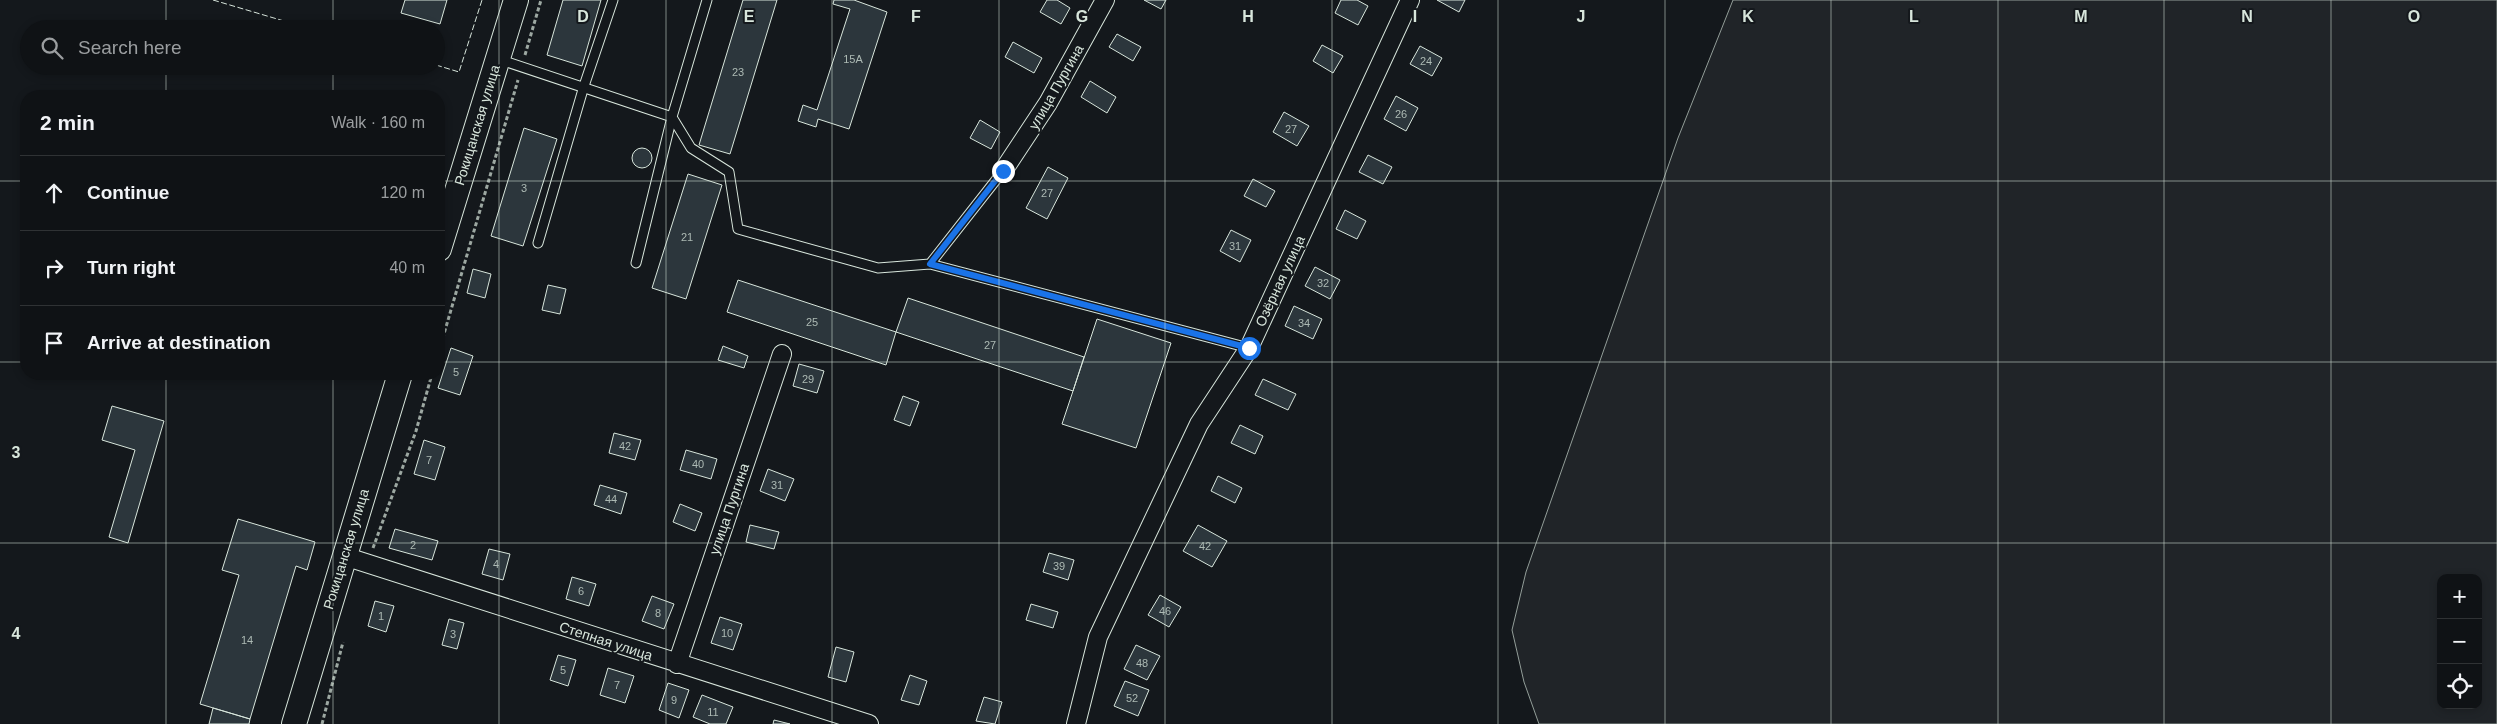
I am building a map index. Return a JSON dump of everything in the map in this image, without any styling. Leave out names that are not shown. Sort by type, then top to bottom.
[{"type":"street","name":"Рокицанская улица","points":[[445,231],[516,0]]},
{"type":"street","name":"улица Пургина","points":[[1003,171],[1048,103],[1105,0]]},
{"type":"street","name":"Озёрная улица","points":[[1076,724],[1098,637],[1199,424],[1249,348],[1410,0]]},
{"type":"street","name":"улица Пургина","points":[[676,664],[782,354]]},
{"type":"street","name":"Рокицанская улица","points":[[294,724],[398,380]]},
{"type":"street","name":"Степная улица","points":[[344,556],[868,724]]},
{"type":"lane","points":[[538,243],[584,86],[613,0]]},
{"type":"lane","points":[[636,263],[672,116],[707,0]]},
{"type":"lane","points":[[498,59],[672,116],[691,148],[729,172],[738,228],[878,268],[930,264],[1249,348]]},
{"type":"lane","points":[[930,264],[1003,171]]},
{"type":"path","points":[[445,330],[542,0]]},
{"type":"shaded area","points":[[1733,0],[2497,0],[2497,724],[1539,724],[1524,682],[1512,630],[1526,572],[1678,138]]},
{"type":"building","points":[[405,0],[447,0],[441,20],[426,20],[401,13]]},
{"type":"building","points":[[563,0],[601,0],[582,66],[547,55]]},
{"type":"building","points":[[743,0],[777,0],[730,154],[699,145]]},
{"type":"building","points":[[834,0],[854,0],[887,12],[849,129],[818,119],[816,127],[798,121],[803,105],[817,110],[850,9],[833,4]]},
{"type":"building","points":[[1047,0],[1057,0],[1070,8],[1061,24],[1040,12]]},
{"type":"building","points":[[1144,0],[1166,0],[1161,9]]},
{"type":"building","points":[[1341,0],[1357,0],[1368,6],[1358,25],[1335,13]]},
{"type":"building","points":[[1437,0],[1465,0],[1459,12]]},
{"type":"building","points":[[1117,34],[1141,47],[1133,61],[1109,47]]},
{"type":"building","points":[[1013,42],[1042,58],[1034,73],[1005,57]]},
{"type":"building","points":[[1322,45],[1343,56],[1333,73],[1313,61]]},
{"type":"building","points":[[1420,46],[1442,58],[1432,76],[1410,64]]},
{"type":"building","points":[[1090,81],[1116,97],[1107,113],[1081,97]]},
{"type":"building","points":[[1396,96],[1418,108],[1406,131],[1384,119]]},
{"type":"building","points":[[1284,112],[1309,126],[1297,146],[1273,132]]},
{"type":"building","points":[[980,120],[1000,132],[991,149],[970,138]]},
{"type":"building","points":[[524,128],[557,139],[523,246],[491,236]]},
{"type":"building","points":[[638,148],[646,148],[652,154],[652,162],[646,168],[638,168],[632,162],[632,154]]},
{"type":"building","points":[[1368,155],[1392,167],[1383,184],[1359,172]]},
{"type":"building","points":[[1048,167],[1068,178],[1047,219],[1026,208]]},
{"type":"building","points":[[688,174],[722,185],[686,299],[652,288]]},
{"type":"building","points":[[1253,179],[1275,191],[1266,207],[1244,196]]},
{"type":"building","points":[[1345,210],[1366,221],[1357,239],[1336,229]]},
{"type":"building","points":[[1231,230],[1251,240],[1240,262],[1220,251]]},
{"type":"building","points":[[1315,267],[1340,280],[1330,299],[1305,286]]},
{"type":"building","points":[[473,269],[491,274],[485,298],[467,293]]},
{"type":"building","points":[[738,280],[896,332],[886,365],[727,312]]},
{"type":"building","points":[[548,285],[566,289],[560,314],[542,310]]},
{"type":"building","points":[[908,298],[1084,357],[1073,391],[896,332]]},
{"type":"building","points":[[1294,306],[1322,319],[1313,339],[1285,326]]},
{"type":"building","points":[[1097,319],[1171,343],[1136,448],[1062,424]]},
{"type":"building","points":[[723,346],[748,356],[744,368],[718,360]]},
{"type":"building","points":[[451,348],[473,356],[460,395],[438,388],[441,380],[445,380],[445,366]]},
{"type":"building","points":[[799,364],[824,371],[817,393],[793,386]]},
{"type":"building","points":[[1263,379],[1296,394],[1288,410],[1255,395]]},
{"type":"building","points":[[903,396],[919,402],[910,426],[894,420]]},
{"type":"building","points":[[112,406],[164,421],[128,543],[109,537],[135,450],[102,440]]},
{"type":"building","points":[[1240,425],[1263,436],[1255,454],[1231,443]]},
{"type":"building","points":[[614,433],[641,440],[635,460],[609,453]]},
{"type":"building","points":[[424,440],[445,447],[435,480],[414,474]]},
{"type":"building","points":[[686,450],[717,459],[711,479],[680,470]]},
{"type":"building","points":[[768,469],[794,479],[785,501],[760,491]]},
{"type":"building","points":[[1218,476],[1242,488],[1235,503],[1211,491]]},
{"type":"building","points":[[600,485],[627,493],[621,514],[594,505]]},
{"type":"building","points":[[680,504],[702,513],[695,531],[673,522]]},
{"type":"building","points":[[238,519],[315,542],[307,570],[296,566],[250,719],[200,704],[239,575],[222,570]]},
{"type":"building","points":[[750,525],[779,532],[774,549],[746,542]]},
{"type":"building","points":[[1198,525],[1227,541],[1212,567],[1183,551]]},
{"type":"building","points":[[395,529],[438,541],[432,560],[389,548]]},
{"type":"building","points":[[489,549],[510,554],[503,580],[482,574]]},
{"type":"building","points":[[1049,553],[1074,560],[1068,580],[1043,572]]},
{"type":"building","points":[[572,577],[596,584],[589,606],[566,599]]},
{"type":"building","points":[[1160,595],[1181,607],[1169,627],[1148,615]]},
{"type":"building","points":[[652,596],[674,604],[664,629],[642,621]]},
{"type":"building","points":[[375,601],[394,606],[386,632],[368,626]]},
{"type":"building","points":[[1031,604],[1058,612],[1053,628],[1026,620]]},
{"type":"building","points":[[720,617],[742,624],[733,650],[711,643]]},
{"type":"building","points":[[449,619],[464,623],[457,649],[442,645]]},
{"type":"building","points":[[1136,645],[1160,656],[1147,680],[1124,669]]},
{"type":"building","points":[[836,647],[854,652],[846,682],[828,677]]},
{"type":"building","points":[[558,655],[576,660],[568,686],[550,680]]},
{"type":"building","points":[[608,668],[634,676],[625,703],[600,695]]},
{"type":"building","points":[[910,675],[927,681],[919,705],[901,700]]},
{"type":"building","points":[[1125,681],[1149,690],[1138,716],[1114,706]]},
{"type":"building","points":[[668,683],[689,690],[679,718],[659,710]]},
{"type":"building","points":[[702,695],[733,707],[726,724],[710,724],[693,717]]},
{"type":"building","points":[[984,697],[1002,702],[995,724],[976,721]]},
{"type":"building","points":[[213,708],[250,719],[249,724],[209,724]]},
{"type":"building","points":[[774,720],[790,724],[773,724]]},
{"type":"fence","points":[[213,0],[281,20]]},
{"type":"fence","points":[[445,68],[459,72],[482,0]]},
{"type":"route","points":[[1003,171],[930,264],[1249,348]]}]
